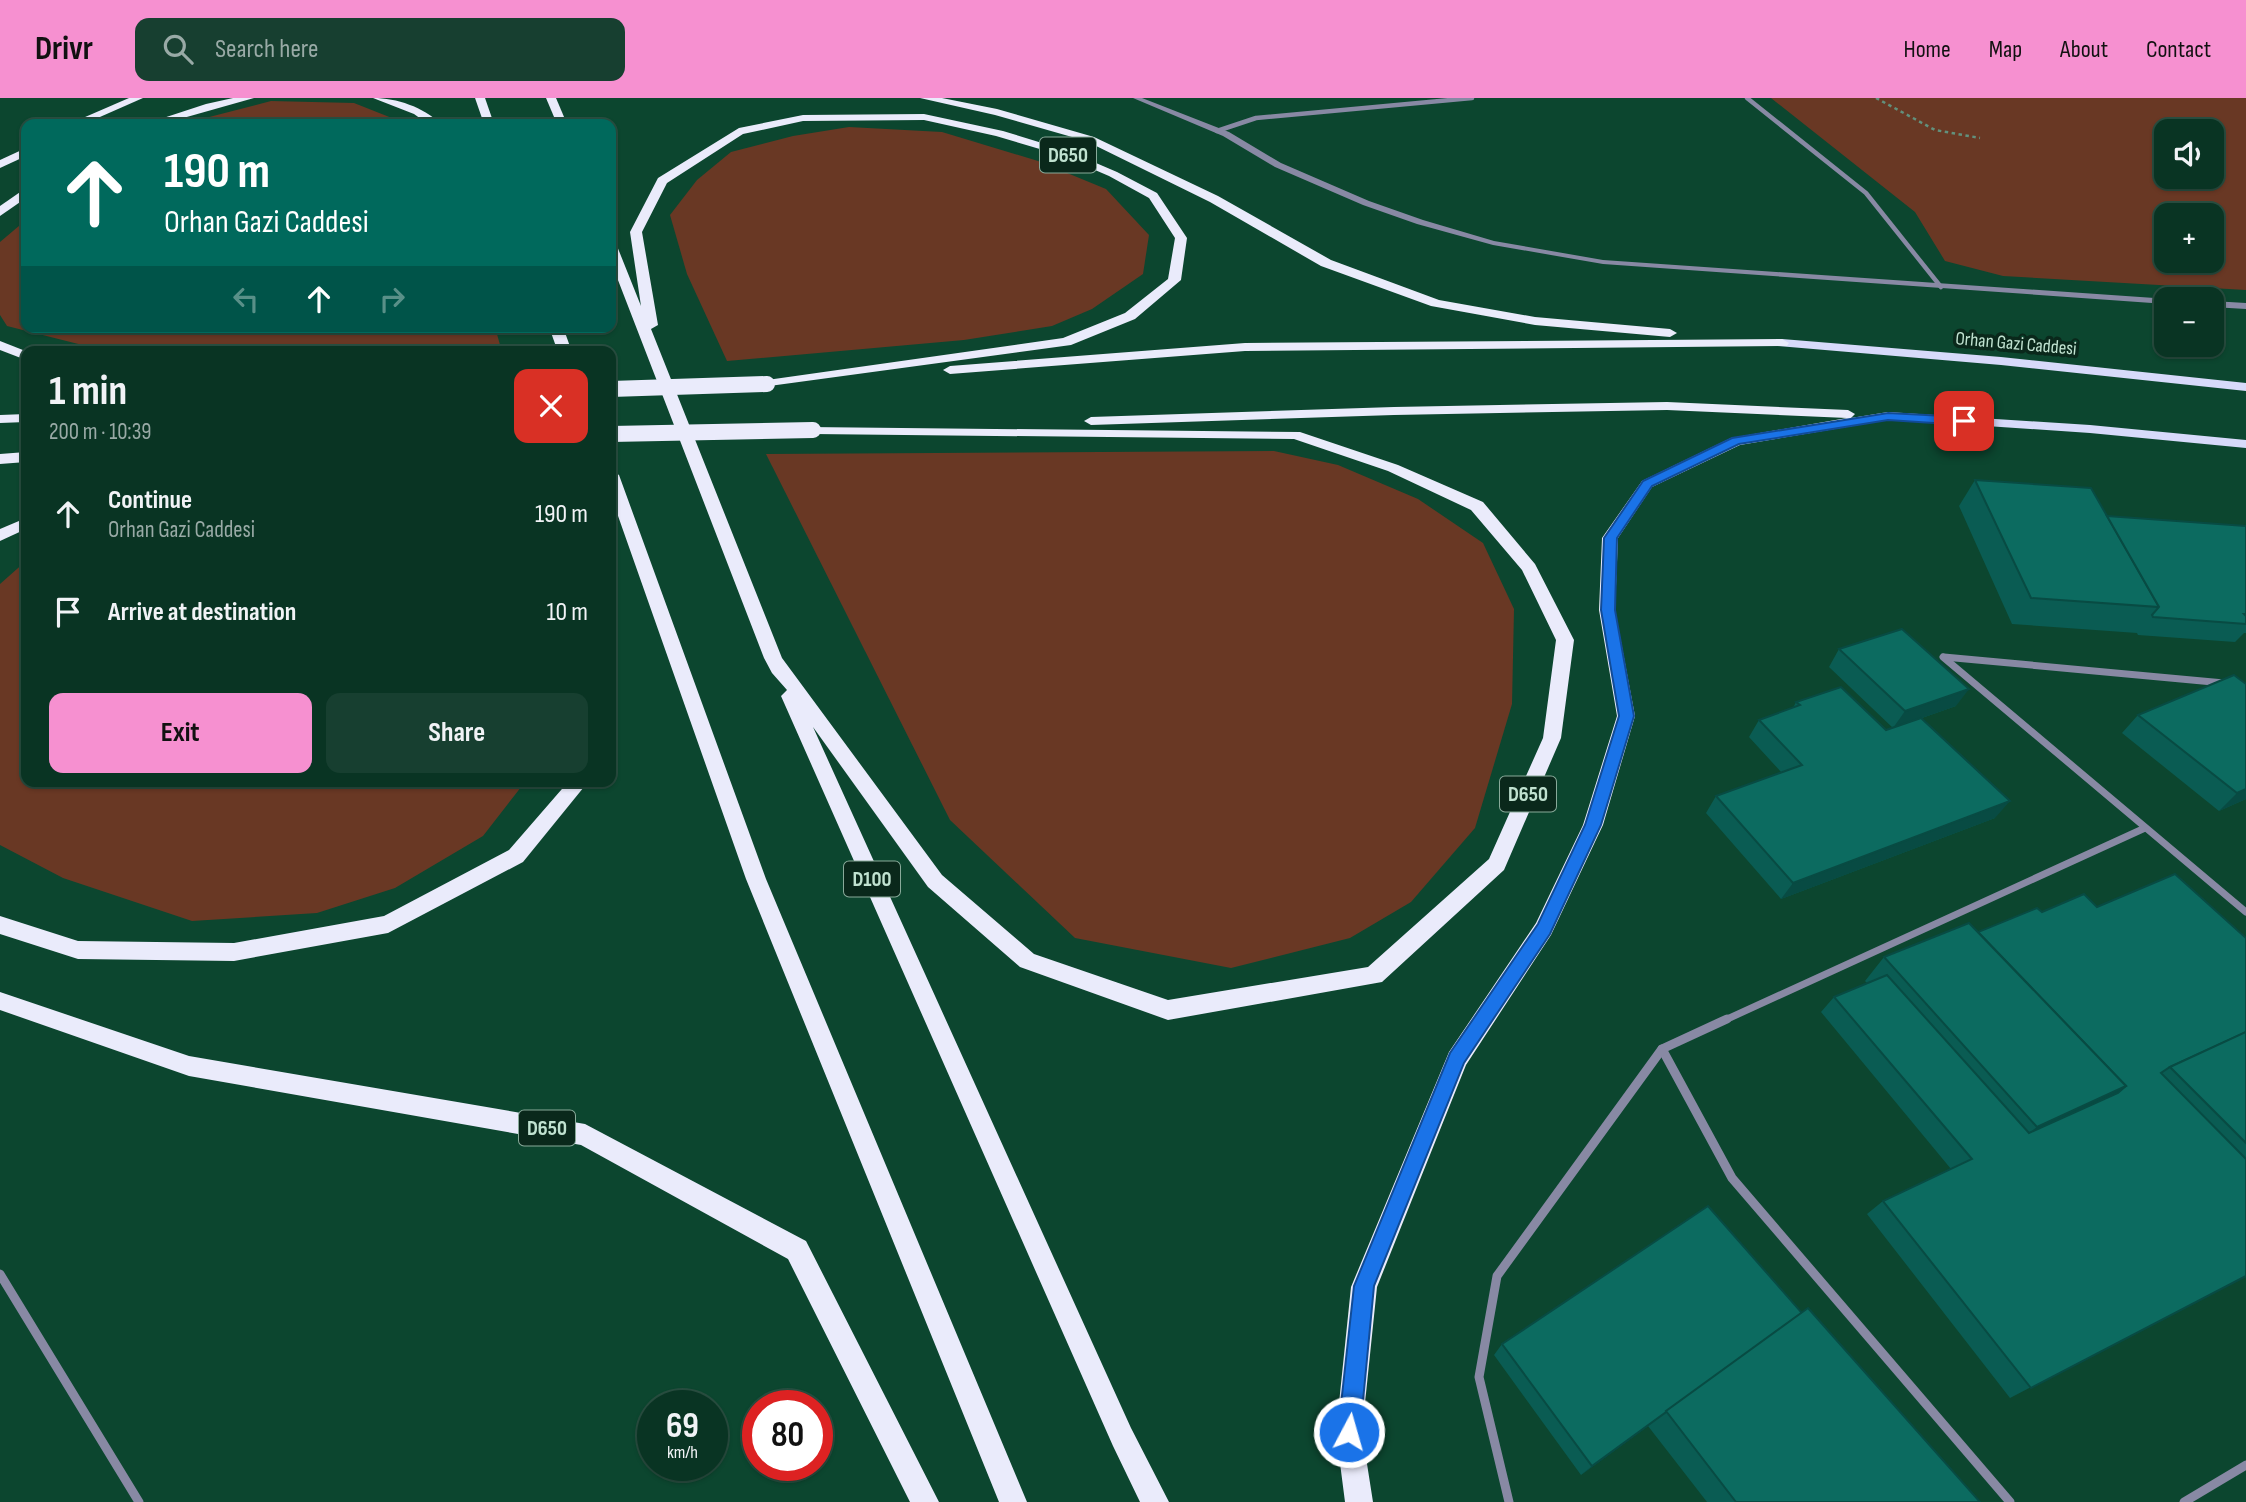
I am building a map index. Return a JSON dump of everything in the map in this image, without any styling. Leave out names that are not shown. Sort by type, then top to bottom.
[{"type":"highway","points":[[87,119],[138,98]]},
{"type":"highway","points":[[167,119],[249,98]]},
{"type":"highway","points":[[378,98],[418,112],[428,119]]},
{"type":"highway","points":[[480,98],[487,119]]},
{"type":"highway","points":[[551,98],[560,119]]},
{"type":"highway","name":"D650","points":[[925,98],[998,112],[1090,139],[1214,199],[1326,263],[1436,303],[1535,321],[1782,343]]},
{"type":"highway","name":"D650","points":[[657,360],[636,232],[662,181],[739,131],[803,118],[866,116],[924,117],[999,133],[1064,153],[1113,174],[1153,196],[1181,238],[1174,280],[1130,316],[1066,342],[767,384]]},
{"type":"highway","points":[[0,165],[21,154]]},
{"type":"highway","points":[[0,212],[21,196]]},
{"type":"highway","name":"D100","points":[[616,258],[773,658],[1122,1437],[1155,1502]]},
{"type":"highway","name":"D650","points":[[616,389],[767,384],[1245,347],[1782,343]]},
{"type":"highway","points":[[0,345],[21,354]]},
{"type":"highway","points":[[616,434],[1394,411],[1639,407],[1888,416]]},
{"type":"highway","points":[[1359,1502],[1349,1432],[1364,1286],[1457,1059],[1544,929],[1593,825],[1626,716],[1608,610],[1610,538],[1647,484],[1736,441],[1888,416]]},
{"type":"highway","points":[[0,419],[21,418]]},
{"type":"highway","name":"D650","points":[[773,658],[935,881],[1027,961],[1168,1010],[1374,975],[1497,864],[1552,738],[1565,640],[1530,568],[1477,506],[1393,468],[1295,435],[813,430]]},
{"type":"highway","points":[[0,459],[21,457]]},
{"type":"highway","points":[[616,489],[756,878],[1013,1502]]},
{"type":"highway","points":[[0,536],[21,526]]},
{"type":"highway","points":[[0,925],[78,950],[234,952],[388,924],[516,856],[575,787]]},
{"type":"highway","name":"D650","points":[[0,1001],[189,1066],[585,1135],[797,1250],[925,1502]]},
{"type":"main road","name":"Orhan Gazi Caddesi","points":[[1782,343],[2001,361],[2246,387]]},
{"type":"main road","points":[[1888,416],[2090,429],[2246,444]]},
{"type":"street","points":[[1136,98],[1217,131],[1278,165],[1366,203],[1493,243],[1603,262],[2154,300]]},
{"type":"street","points":[[1217,131],[1256,118],[1472,98]]},
{"type":"street","points":[[1747,98],[1867,193],[1941,286]]},
{"type":"street","points":[[2224,305],[2246,306]]},
{"type":"street","points":[[2232,684],[1943,657],[2246,912]]},
{"type":"street","points":[[1509,1502],[1479,1377],[1497,1276],[1662,1049],[2145,828]]},
{"type":"street","points":[[1662,1049],[1732,1178],[2010,1502]]},
{"type":"street","points":[[0,1274],[139,1502]]},
{"type":"street","points":[[2184,1502],[2246,1465]]},
{"type":"path","points":[[1876,98],[1935,130],[1980,138]]},
{"type":"shaded area","points":[[1771,98],[2246,98],[2246,290],[2003,276],[1945,261],[1915,212]]},
{"type":"shaded area","points":[[271,101],[354,103],[394,119],[201,119]]},
{"type":"shaded area","points":[[849,127],[942,132],[1038,161],[1106,189],[1149,235],[1143,274],[1092,309],[1052,326],[964,340],[727,361],[687,274],[670,215],[697,180],[731,152],[793,136]]},
{"type":"shaded area","points":[[21,224],[21,330],[7,326],[0,315],[0,242]]},
{"type":"shaded area","points":[[35,333],[497,333],[500,346],[86,346]]},
{"type":"shaded area","points":[[1274,451],[1338,465],[1418,499],[1483,543],[1514,609],[1512,704],[1475,828],[1411,902],[1350,938],[1231,968],[1075,938],[950,820],[766,454]]},
{"type":"shaded area","points":[[21,565],[21,787],[521,787],[483,836],[395,888],[317,913],[192,921],[63,878],[0,845],[0,584]]},
{"type":"building","points":[[1975,480],[2091,488],[2159,607],[2031,598]]},
{"type":"building","points":[[2107,516],[2246,526],[2246,624],[2153,617],[2159,607]]},
{"type":"building","points":[[1902,629],[1969,689],[1905,711],[1839,649]]},
{"type":"building","points":[[2234,675],[2246,684],[2246,789],[2237,793],[2138,715]]},
{"type":"building","points":[[1841,687],[1886,730],[1921,718],[2010,801],[1793,883],[1716,796],[1802,765],[1759,720],[1800,705],[1796,702]]},
{"type":"building","points":[[2175,874],[2246,938],[2246,1032],[2161,1073],[2246,1159],[2246,1276],[2031,1388],[1883,1201],[1972,1159],[1834,997],[1887,975],[2029,1133],[2118,1093],[2126,1086],[1978,932],[2037,908],[2042,912],[2084,894],[2097,907]]},
{"type":"building","points":[[1969,923],[2126,1086],[2037,1127],[1884,957]]},
{"type":"building","points":[[2246,1032],[2246,1143],[2170,1067]]},
{"type":"building","points":[[1708,1206],[1802,1313],[1592,1466],[1502,1344]]},
{"type":"building","points":[[1808,1308],[1980,1502],[1736,1502],[1666,1411]]},
{"type":"route","points":[[1349,1432],[1364,1286],[1457,1059],[1544,929],[1593,825],[1626,716],[1608,610],[1610,538],[1647,484],[1736,441],[1888,416],[1964,421]]}]
